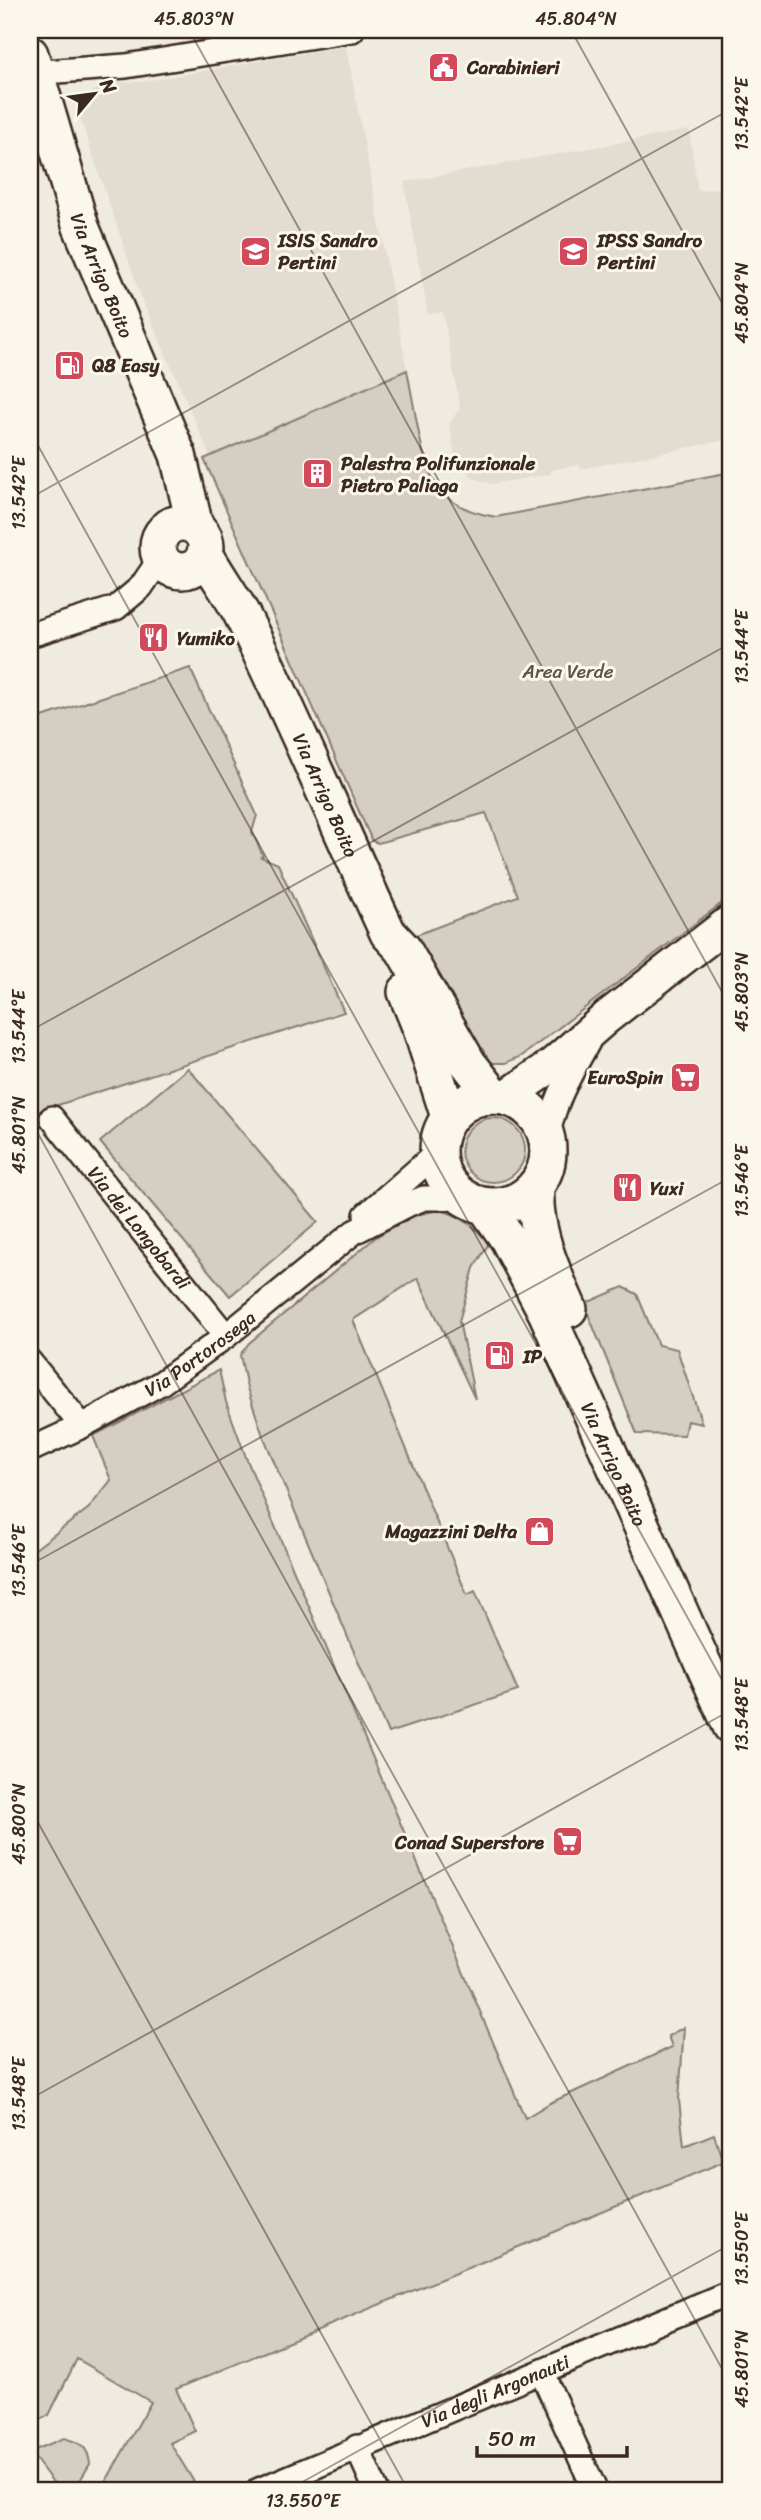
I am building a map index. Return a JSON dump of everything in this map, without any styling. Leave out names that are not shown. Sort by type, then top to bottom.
[{"type":"main road","name":"Via Arrigo Boito","points":[[31,67],[81,227],[178,454],[184,551],[239,610],[314,766],[388,933],[391,955],[421,1029],[449,1117]]},
{"type":"main road","name":"Via Arrigo Boito","points":[[388,933],[403,949],[468,1063],[500,1096],[527,1108],[543,1127],[547,1138],[547,1164],[536,1187],[535,1206],[553,1275],[731,1681]]},
{"type":"main road","points":[[438,1152],[439,1140],[449,1117],[464,1104],[484,1097],[500,1096]]},
{"type":"main road","name":"Via Arrigo Boito","points":[[438,1152],[445,1178],[474,1202],[508,1239],[547,1314],[731,1726]]},
{"type":"main road","points":[[474,1202],[496,1207],[518,1201],[536,1187]]},
{"type":"street","points":[[31,67],[126,66],[352,30]]},
{"type":"street","points":[[30,635],[116,608],[184,551]]},
{"type":"street","points":[[500,1096],[552,1065],[617,1009],[731,921]]},
{"type":"street","points":[[547,1138],[552,1113],[567,1076],[596,1028]]},
{"type":"street","name":"Via dei Longobardi","points":[[52,1118],[226,1336]]},
{"type":"street","name":"Via Portorosega","points":[[354,1232],[362,1218],[438,1152]]},
{"type":"street","name":"Via Portorosega","points":[[30,1450],[82,1426],[161,1383],[226,1336],[354,1232],[424,1198],[474,1202]]},
{"type":"street","points":[[30,1362],[82,1426]]},
{"type":"street","name":"Via degli Argonauti","points":[[259,2490],[357,2447],[731,2294]]},
{"type":"street","points":[[542,2373],[595,2490]]},
{"type":"street","points":[[357,2447],[376,2490]]},
{"type":"shaded area","name":"ISIS Sandro Pertini","points":[[346,46],[407,370],[210,456],[141,297],[77,109],[102,83],[139,82]]},
{"type":"shaded area","name":"IPSS Sandro Pertini","points":[[689,130],[698,191],[731,187],[731,439],[581,469],[579,465],[551,470],[551,474],[491,484],[474,478],[455,455],[449,424],[460,408],[443,312],[428,314],[404,182]]},
{"type":"green space","name":"Area Verde","points":[[407,370],[423,452],[434,480],[451,500],[478,513],[496,517],[731,472],[731,896],[522,1056],[506,1063],[491,1063],[486,1057],[442,987],[416,935],[518,896],[486,813],[378,843],[372,841],[204,459]]},
{"type":"green space","points":[[190,668],[257,815],[252,832],[263,856],[261,857],[278,864],[344,1012],[30,1114],[30,721]]},
{"type":"green space","points":[[188,1068],[318,1222],[230,1296],[100,1142]]},
{"type":"green space","points":[[493,1118],[511,1124],[519,1132],[525,1150],[519,1168],[511,1176],[493,1182],[475,1176],[467,1168],[461,1150],[467,1132],[475,1124]]},
{"type":"green space","points":[[439,1210],[467,1222],[489,1243],[474,1268],[459,1321],[475,1399],[418,1278],[353,1320],[467,1595],[475,1591],[518,1691],[388,1733],[262,1433],[247,1388],[240,1355],[249,1343],[376,1237],[412,1216]]},
{"type":"green space","points":[[623,1287],[637,1294],[658,1345],[677,1349],[702,1424],[687,1421],[684,1435],[637,1434],[584,1304]]},
{"type":"green space","points":[[219,1370],[226,1402],[247,1460],[525,2118],[550,2103],[672,2047],[668,2036],[684,2027],[679,2100],[684,2146],[714,2134],[723,2162],[176,2389],[195,2431],[170,2443],[199,2490],[101,2490],[151,2402],[77,2359],[49,2415],[30,2425],[30,1553],[89,1508],[111,1480],[93,1436]]},
{"type":"green space","points":[[64,2438],[83,2446],[89,2458],[90,2464],[74,2490],[59,2490],[30,2452]]},
{"type":"place","name":"Carabinieri","points":[[444,67]]},
{"type":"place","name":"ISIS Sandro Pertini","points":[[255,251]]},
{"type":"place","name":"IPSS Sandro Pertini","points":[[574,251]]},
{"type":"place","name":"Q8 Easy","points":[[69,365]]},
{"type":"place","name":"Palestra Polifunzionale Pietro Paliaga","points":[[318,474]]},
{"type":"place","name":"Yumiko","points":[[154,638]]},
{"type":"place","name":"EuroSpin","points":[[686,1077]]},
{"type":"place","name":"Yuxi","points":[[627,1188]]},
{"type":"place","name":"IP","points":[[500,1356]]},
{"type":"place","name":"Magazzini Delta","points":[[540,1531]]},
{"type":"place","name":"Conad Superstore","points":[[567,1842]]}]
